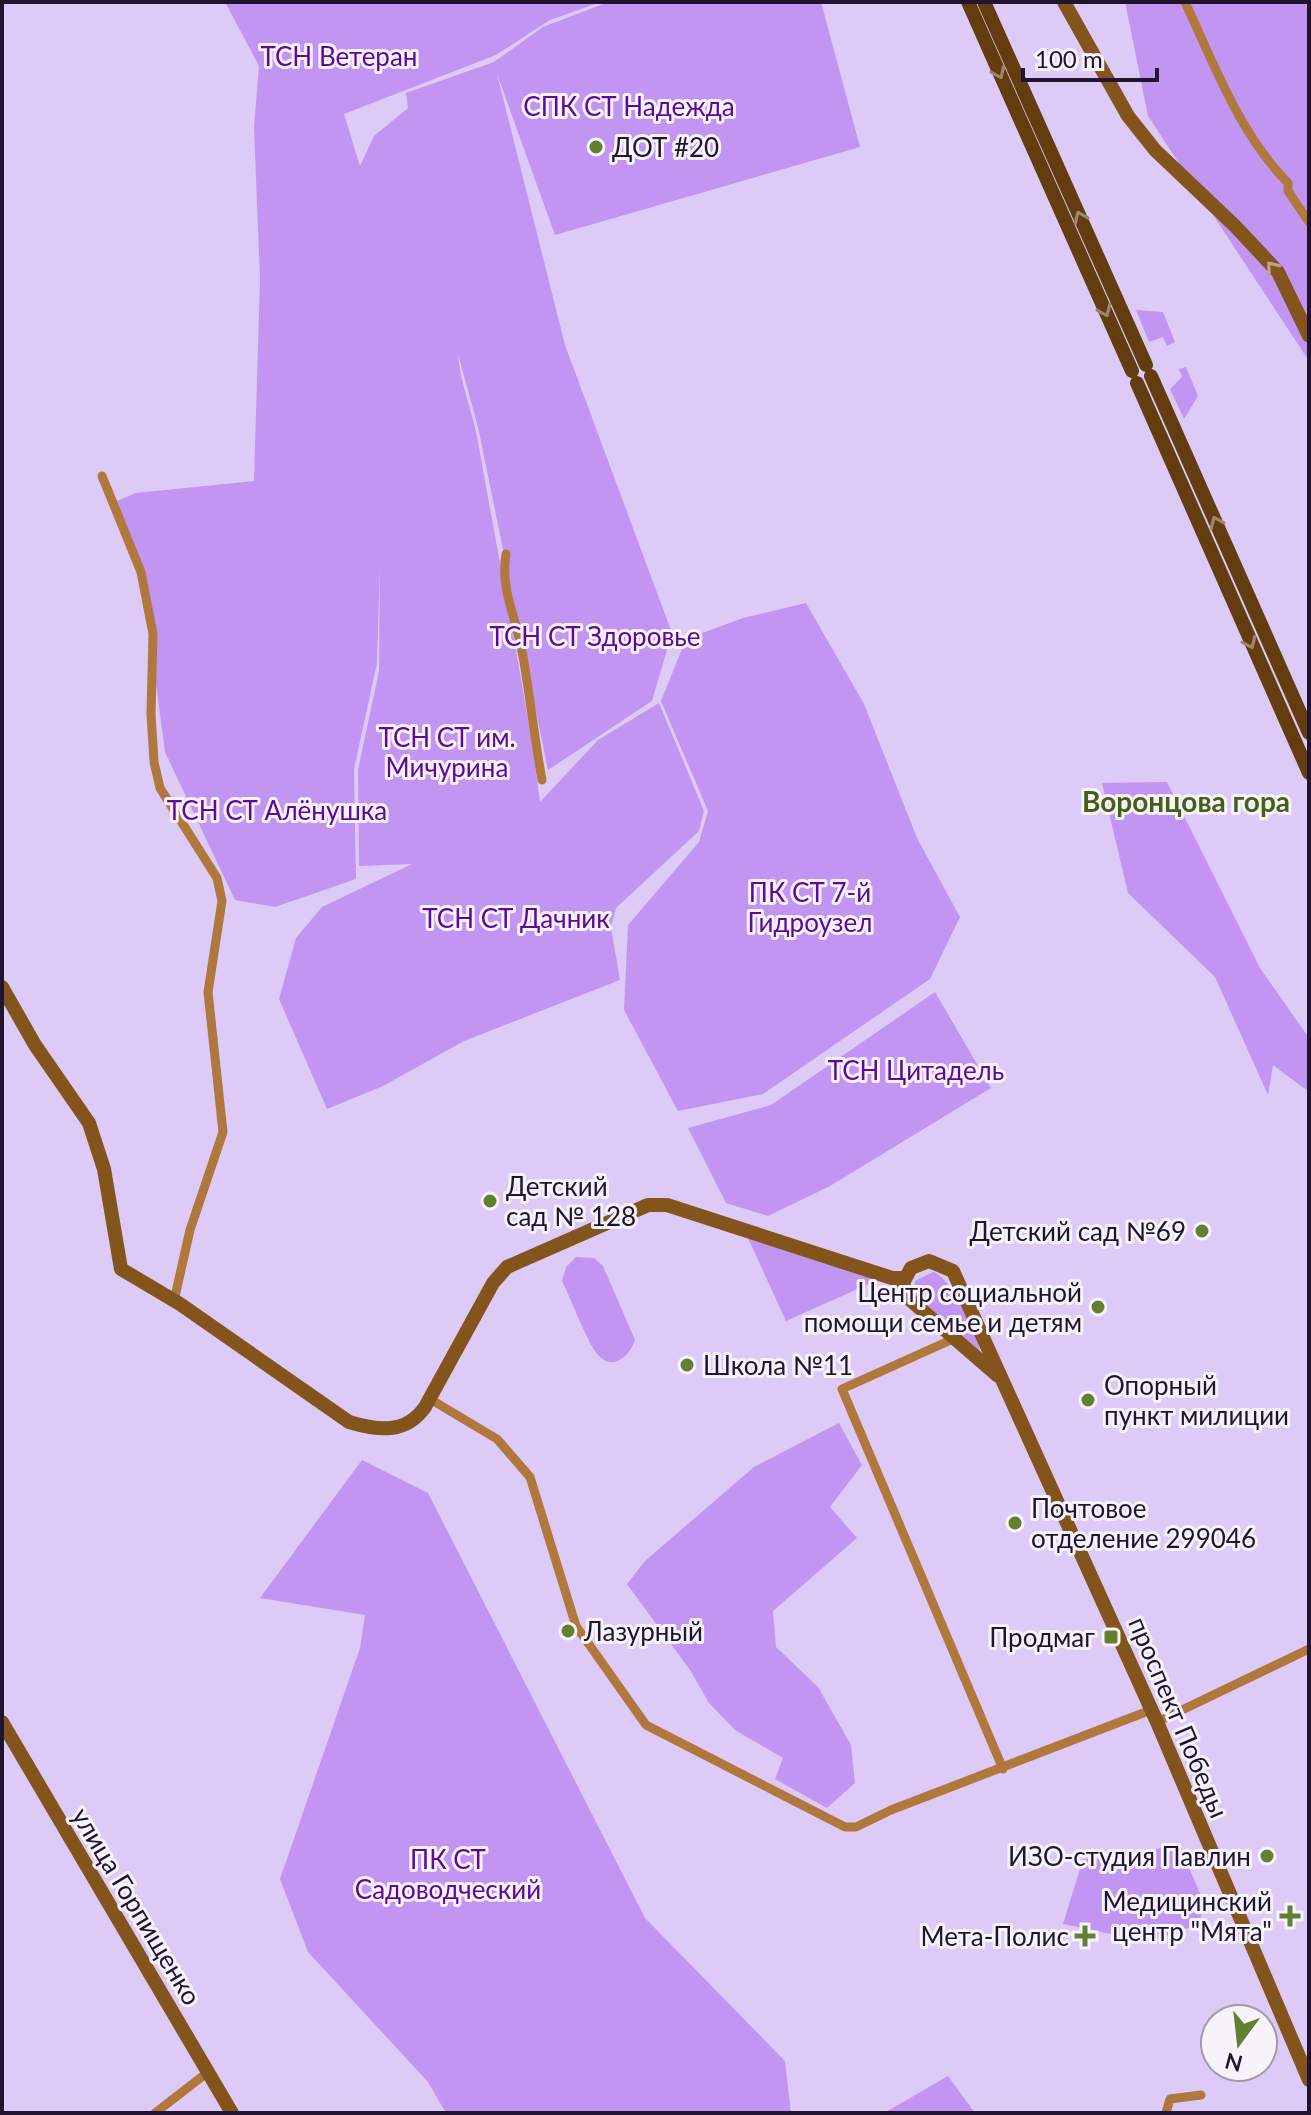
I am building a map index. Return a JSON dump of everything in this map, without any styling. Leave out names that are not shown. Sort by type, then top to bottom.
[{"type":"main road","points":[[968,2],[1309,733]]},
{"type":"main road","points":[[984,2],[1308,770]]},
{"type":"street","points":[[1064,2],[1128,116],[1155,150],[1278,272],[1309,336]]},
{"type":"street","points":[[1185,2],[1225,90],[1272,166],[1288,183],[1288,191],[1309,222]]},
{"type":"street","points":[[102,476],[141,572],[153,634],[154,762],[160,788],[217,878],[222,901],[208,992],[223,1132],[190,1230],[174,1301]]},
{"type":"street","points":[[506,554],[504,568],[510,614],[522,654],[542,780]]},
{"type":"street","points":[[2,987],[35,1045],[89,1123],[104,1169],[117,1264],[128,1275],[174,1301],[349,1422],[377,1428],[404,1426],[416,1419],[493,1283],[507,1267],[648,1205],[667,1205],[892,1278],[904,1278]]},
{"type":"street","name":"проспект Победы","points":[[998,1376],[908,1298],[904,1278],[911,1268],[924,1262],[942,1263],[953,1271],[1154,1716],[1309,2080]]},
{"type":"street","points":[[953,1339],[842,1389],[1003,1769]]},
{"type":"street","points":[[430,1399],[497,1439],[530,1477],[576,1626],[646,1725],[851,1828],[1003,1769],[1154,1716],[1309,1649]]},
{"type":"street","name":"улица Горпищенко","points":[[2,1722],[232,2113]]},
{"type":"street","points":[[155,2113],[208,2072]]},
{"type":"street","points":[[1166,2113],[1170,2099],[1201,2095]]},
{"type":"green space","points":[[225,2],[601,2],[550,20],[496,55],[344,114],[360,166],[374,136],[408,108],[406,93],[494,62],[543,27],[608,2],[821,2],[860,147],[555,235],[497,74],[565,345],[672,633],[652,701],[548,770],[478,427],[458,354],[478,442],[540,802],[598,740],[659,703],[704,811],[699,831],[616,908],[611,927],[620,980],[464,1041],[383,1086],[327,1109],[279,999],[296,938],[322,907],[412,864],[359,866],[358,770],[379,671],[380,565],[377,663],[354,769],[356,879],[275,907],[235,900],[165,752],[141,572],[117,501],[136,493],[254,481],[260,279],[254,127],[259,66]]},
{"type":"green space","points":[[1125,2],[1309,2],[1309,361],[1148,116]]},
{"type":"green space","points":[[1136,310],[1163,312],[1175,342],[1167,346],[1163,337],[1149,342]]},
{"type":"green space","points":[[1186,367],[1198,396],[1184,419],[1170,389],[1182,377],[1179,369]]},
{"type":"green space","name":"ПК СТ 7-й Гидроузел","points":[[806,603],[864,704],[917,838],[960,917],[930,979],[763,1094],[678,1111],[624,1010],[628,925],[699,842],[708,811],[661,701],[686,639],[743,618]]},
{"type":"green space","points":[[1167,782],[1260,968],[1309,1038],[1309,1092],[1273,1065],[1268,1095],[1215,977],[1128,893],[1102,783]]},
{"type":"green space","name":"ТСН Цитадель","points":[[935,992],[991,1088],[830,1186],[768,1216],[726,1203],[688,1128],[771,1105]]},
{"type":"green space","points":[[748,1238],[880,1279],[786,1321]]},
{"type":"green space","points":[[576,1257],[594,1258],[603,1266],[635,1340],[621,1360],[610,1362],[598,1355],[562,1281],[566,1267]]},
{"type":"green space","points":[[933,1272],[948,1284],[962,1307],[980,1351],[914,1294],[915,1281]]},
{"type":"green space","points":[[839,1423],[862,1465],[830,1507],[857,1538],[773,1611],[776,1647],[818,1687],[851,1745],[855,1783],[827,1808],[775,1779],[783,1758],[735,1730],[709,1703],[690,1670],[627,1584],[645,1561],[754,1467]]},
{"type":"green space","name":"ПК СТ Садоводческий","points":[[362,1460],[428,1493],[645,1918],[785,2061],[791,2113],[446,2113],[428,2082],[308,1952],[280,1879],[360,1648],[365,1615],[260,1598]]},
{"type":"green space","points":[[1172,1843],[1182,1851],[1204,1903],[1199,1924],[1150,1942],[1063,1924],[1083,1859],[1132,1859]]},
{"type":"green space","points":[[948,2076],[975,2113],[884,2113]]},
{"type":"place","name":"ДОТ #20","points":[[596,147]]},
{"type":"place","name":"Детский сад № 128","points":[[490,1201]]},
{"type":"place","name":"Детский сад №69","points":[[1202,1231]]},
{"type":"place","name":"Центр социальной помощи семье и детям","points":[[1098,1307]]},
{"type":"place","name":"Школа №11","points":[[687,1365]]},
{"type":"place","name":"Опорный пункт милиции","points":[[1088,1400]]},
{"type":"place","name":"Почтовое отделение 299046","points":[[1015,1523]]},
{"type":"place","name":"Лазурный","points":[[568,1631]]},
{"type":"place","name":"Продмаг","points":[[1111,1637]]},
{"type":"place","name":"ИЗО-студия Павлин","points":[[1267,1856]]},
{"type":"place","name":"Медицинский центр \"Мята\"","points":[[1290,1916]]},
{"type":"place","name":"Мета-Полис","points":[[1085,1936]]},
{"type":"district","name":"Воронцова гора","points":[[1186,801]]},
{"type":"park label","name":"ТСН Ветеран","points":[[339,56]]},
{"type":"park label","name":"СПК СТ Надежда","points":[[629,106]]},
{"type":"park label","name":"ТСН СТ Здоровье","points":[[595,636]]},
{"type":"park label","name":"ТСН СТ им. Мичурина","points":[[447,752]]},
{"type":"park label","name":"ТСН СТ Алёнушка","points":[[277,810]]},
{"type":"park label","name":"ТСН СТ Дачник","points":[[516,918]]}]
